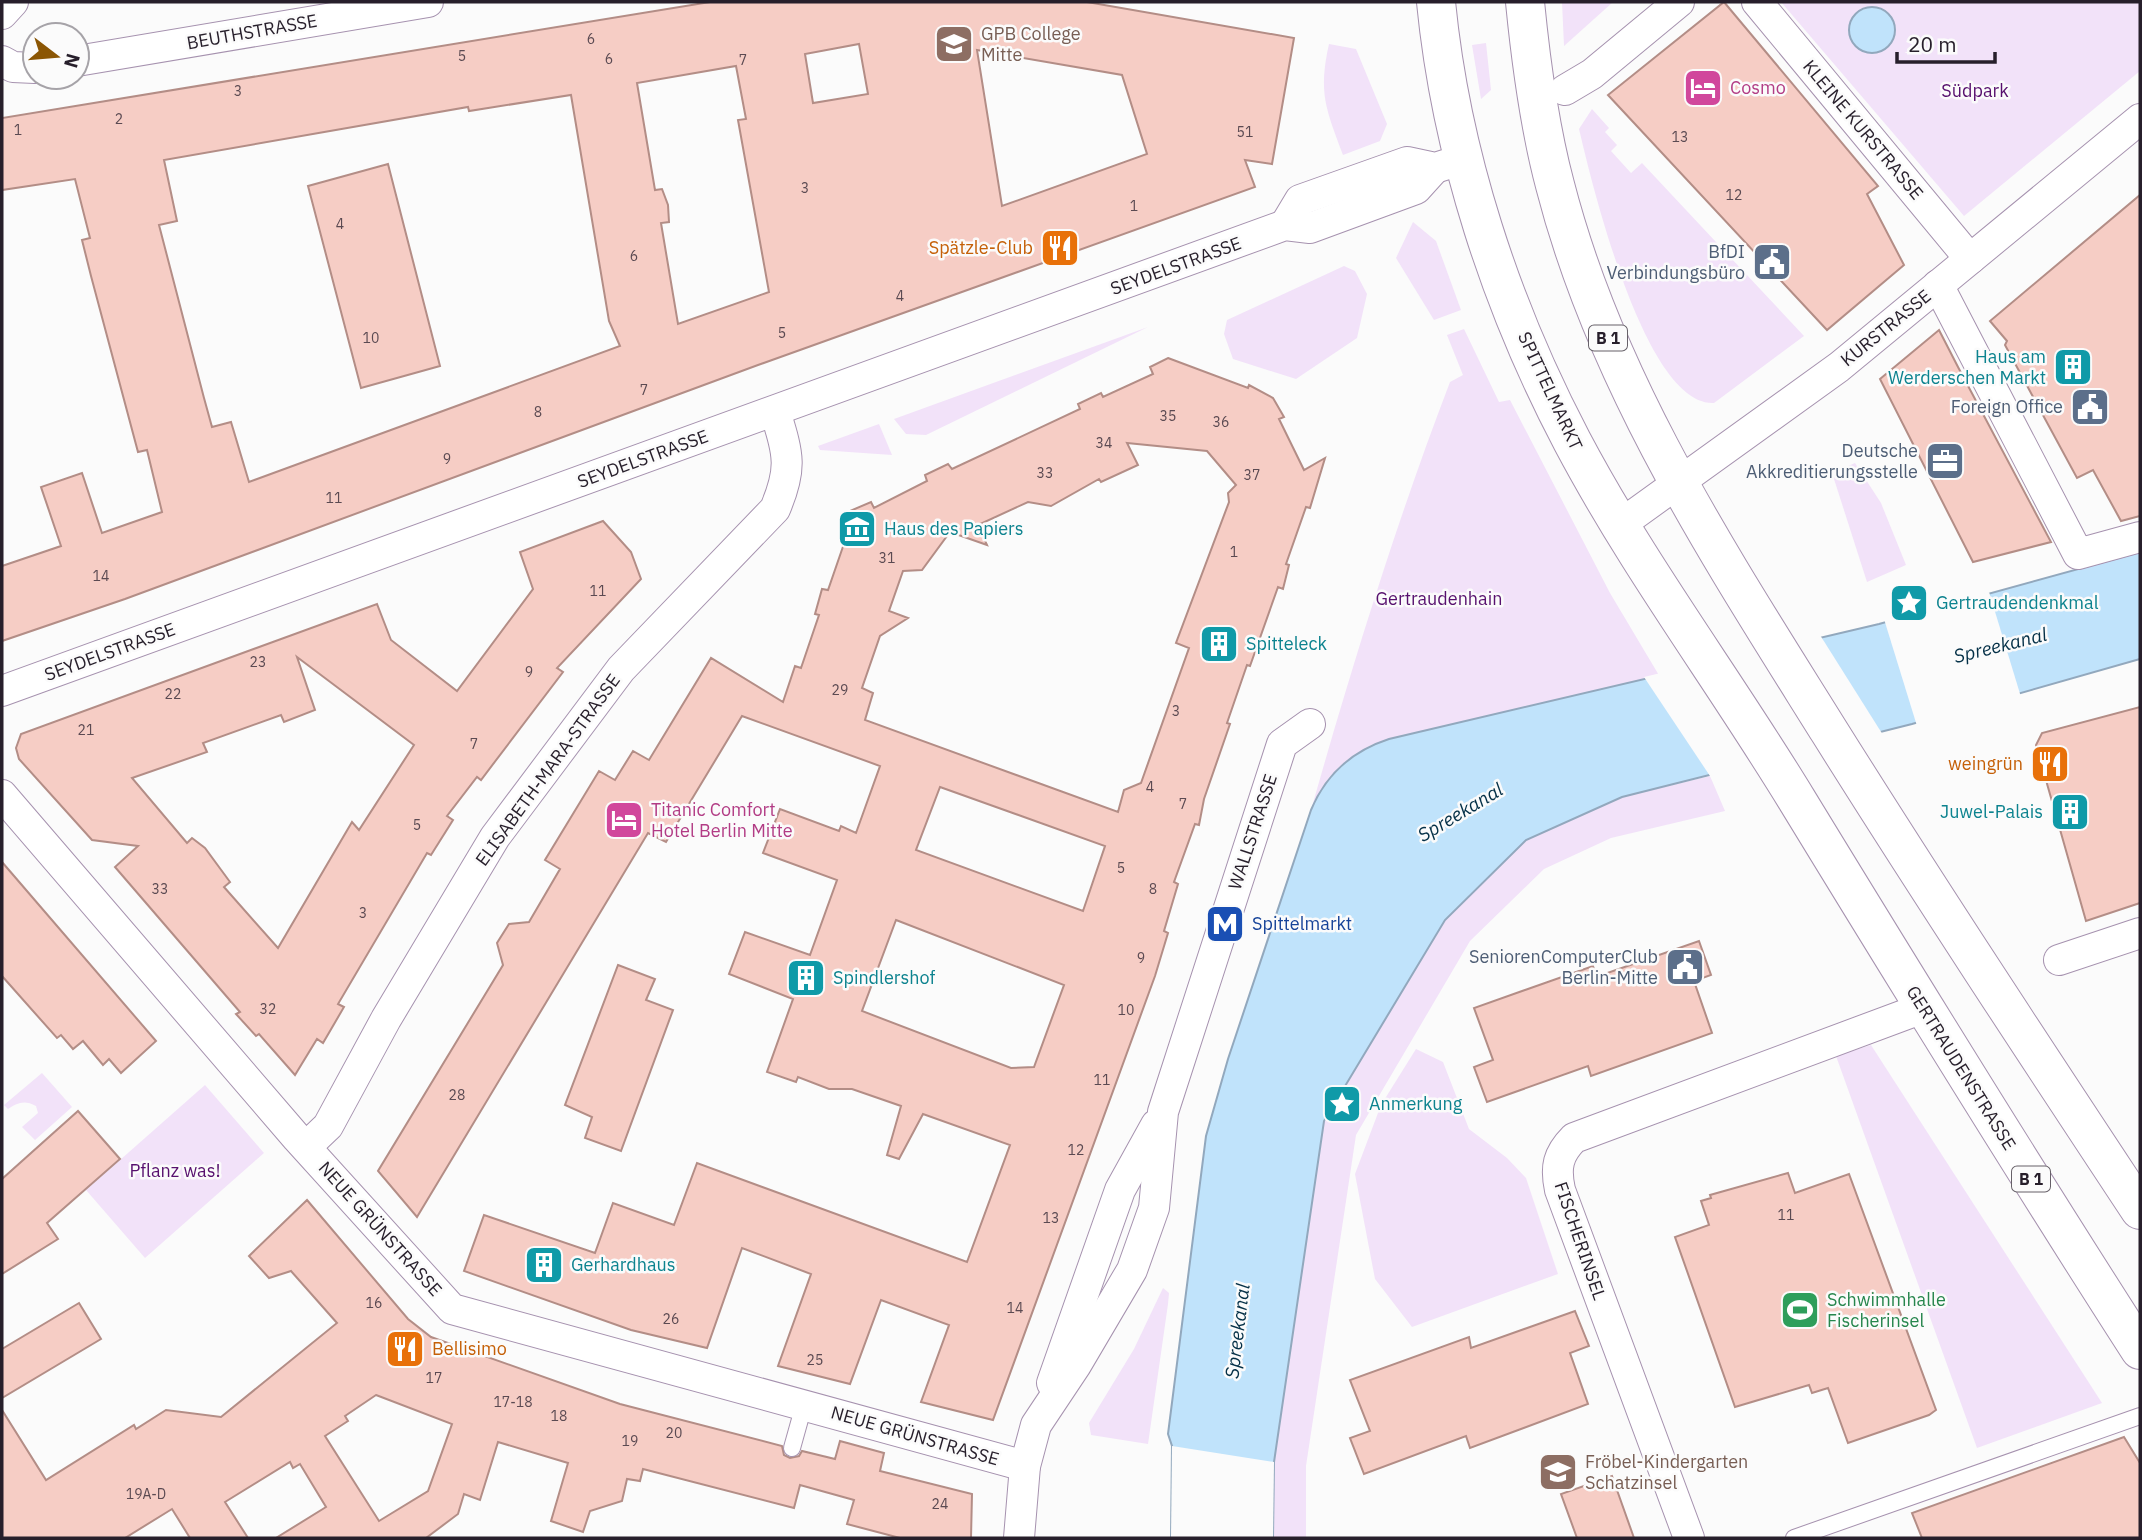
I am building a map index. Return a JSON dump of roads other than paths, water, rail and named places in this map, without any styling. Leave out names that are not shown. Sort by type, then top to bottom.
[{"type":"main road","name":"B 1","points":[[1436,2],[1449,163]]},
{"type":"main road","name":"B 1","points":[[1525,2],[1543,132],[1555,186],[1590,294],[1613,351],[1679,484],[1740,589],[1914,867],[2140,1210]]},
{"type":"main road","name":"SPITTELMARKT","points":[[1449,163],[1496,264],[1529,351],[1574,444],[1621,524],[1797,800],[1850,892]]},
{"type":"main road","name":"GERTRAUDENSTRASSE","points":[[1850,892],[2140,1350]]},
{"type":"street","points":[[2,14],[13,2]]},
{"type":"street","name":"BEUTHSTRASSE","points":[[91,59],[428,2]]},
{"type":"street","points":[[1565,90],[1592,74],[1679,2]]},
{"type":"street","name":"KLEINE KURSTRASSE","points":[[1757,2],[1970,259]]},
{"type":"street","points":[[2,61],[13,67],[21,67]]},
{"type":"street","name":"KURSTRASSE","points":[[1621,524],[1839,367],[2140,119]]},
{"type":"street","name":"SEYDELSTRASSE","points":[[2,691],[1284,225],[1310,228],[1416,189],[1449,163]]},
{"type":"street","points":[[1938,285],[2078,554],[2140,537]]},
{"type":"street","name":"ELISABETH-MARA-STRASSE","points":[[306,1147],[328,1126],[386,1019],[495,837],[621,669],[775,509],[784,484],[789,457],[775,411]]},
{"type":"street","name":"WALLSTRASSE","points":[[1019,1538],[1025,1466],[1120,1190],[1163,1112],[1282,744],[1310,724]]},
{"type":"street","name":"NEUE GRÜNSTRASSE","points":[[2,795],[306,1147],[452,1309],[1025,1466]]},
{"type":"street","points":[[2059,960],[2140,933]]},
{"type":"street","name":"FISCHERINSEL","points":[[1689,1538],[1560,1190],[1556,1171],[1561,1151],[1574,1138],[1923,1008]]},
{"type":"lane","points":[[792,1448],[804,1405]]},
{"type":"lane","points":[[1794,1538],[2140,1416]]},
{"type":"water","points":[[1872,7],[1888,14],[1895,30],[1888,46],[1872,53],[1856,46],[1849,30],[1856,14]]},
{"type":"water","name":"Spreekanal","points":[[2140,552],[2140,659],[1912,724],[1622,797],[1526,840],[1445,920],[1324,1121],[1274,1462],[1273,1538],[1171,1538],[1172,1446],[1168,1434],[1206,1136],[1228,1059],[1311,810],[1324,785],[1333,775],[1352,757],[1389,739],[1879,624]]},
{"type":"place","name":"GPB College Mitte","points":[[954,44]]},
{"type":"place","name":"Cosmo","points":[[1703,88]]},
{"type":"place","name":"Spätzle-Club","points":[[1060,248]]},
{"type":"place","name":"BfDI Verbindungsbüro","points":[[1772,262]]},
{"type":"place","name":"Haus am Werderschen Markt","points":[[2073,367]]},
{"type":"place","name":"Foreign Office","points":[[2090,407]]},
{"type":"place","name":"Deutsche Akkreditierungsstelle","points":[[1945,461]]},
{"type":"place","name":"Haus des Papiers","points":[[857,529]]},
{"type":"place","name":"Gertraudendenkmal","points":[[1909,603]]},
{"type":"place","name":"Spitteleck","points":[[1219,644]]},
{"type":"place","name":"weingrün","points":[[2050,764]]},
{"type":"place","name":"Juwel-Palais","points":[[2070,812]]},
{"type":"place","name":"Titanic Comfort Hotel Berlin Mitte","points":[[624,820]]},
{"type":"place","name":"Spittelmarkt","points":[[1225,924]]},
{"type":"place","name":"SeniorenComputerClub Berlin-Mitte","points":[[1685,967]]},
{"type":"place","name":"Spindlershof","points":[[806,978]]},
{"type":"place","name":"Anmerkung","points":[[1342,1104]]},
{"type":"place","name":"Gerhardhaus","points":[[544,1265]]},
{"type":"place","name":"Schwimmhalle Fischerinsel","points":[[1800,1310]]},
{"type":"place","name":"Bellisimo","points":[[405,1349]]},
{"type":"place","name":"Fröbel-Kindergarten Schatzinsel","points":[[1558,1472]]},
{"type":"park label","name":"Südpark","points":[[1975,91]]},
{"type":"park label","name":"Gertraudenhain","points":[[1439,599]]},
{"type":"park label","name":"Pflanz was!","points":[[175,1171]]}]
